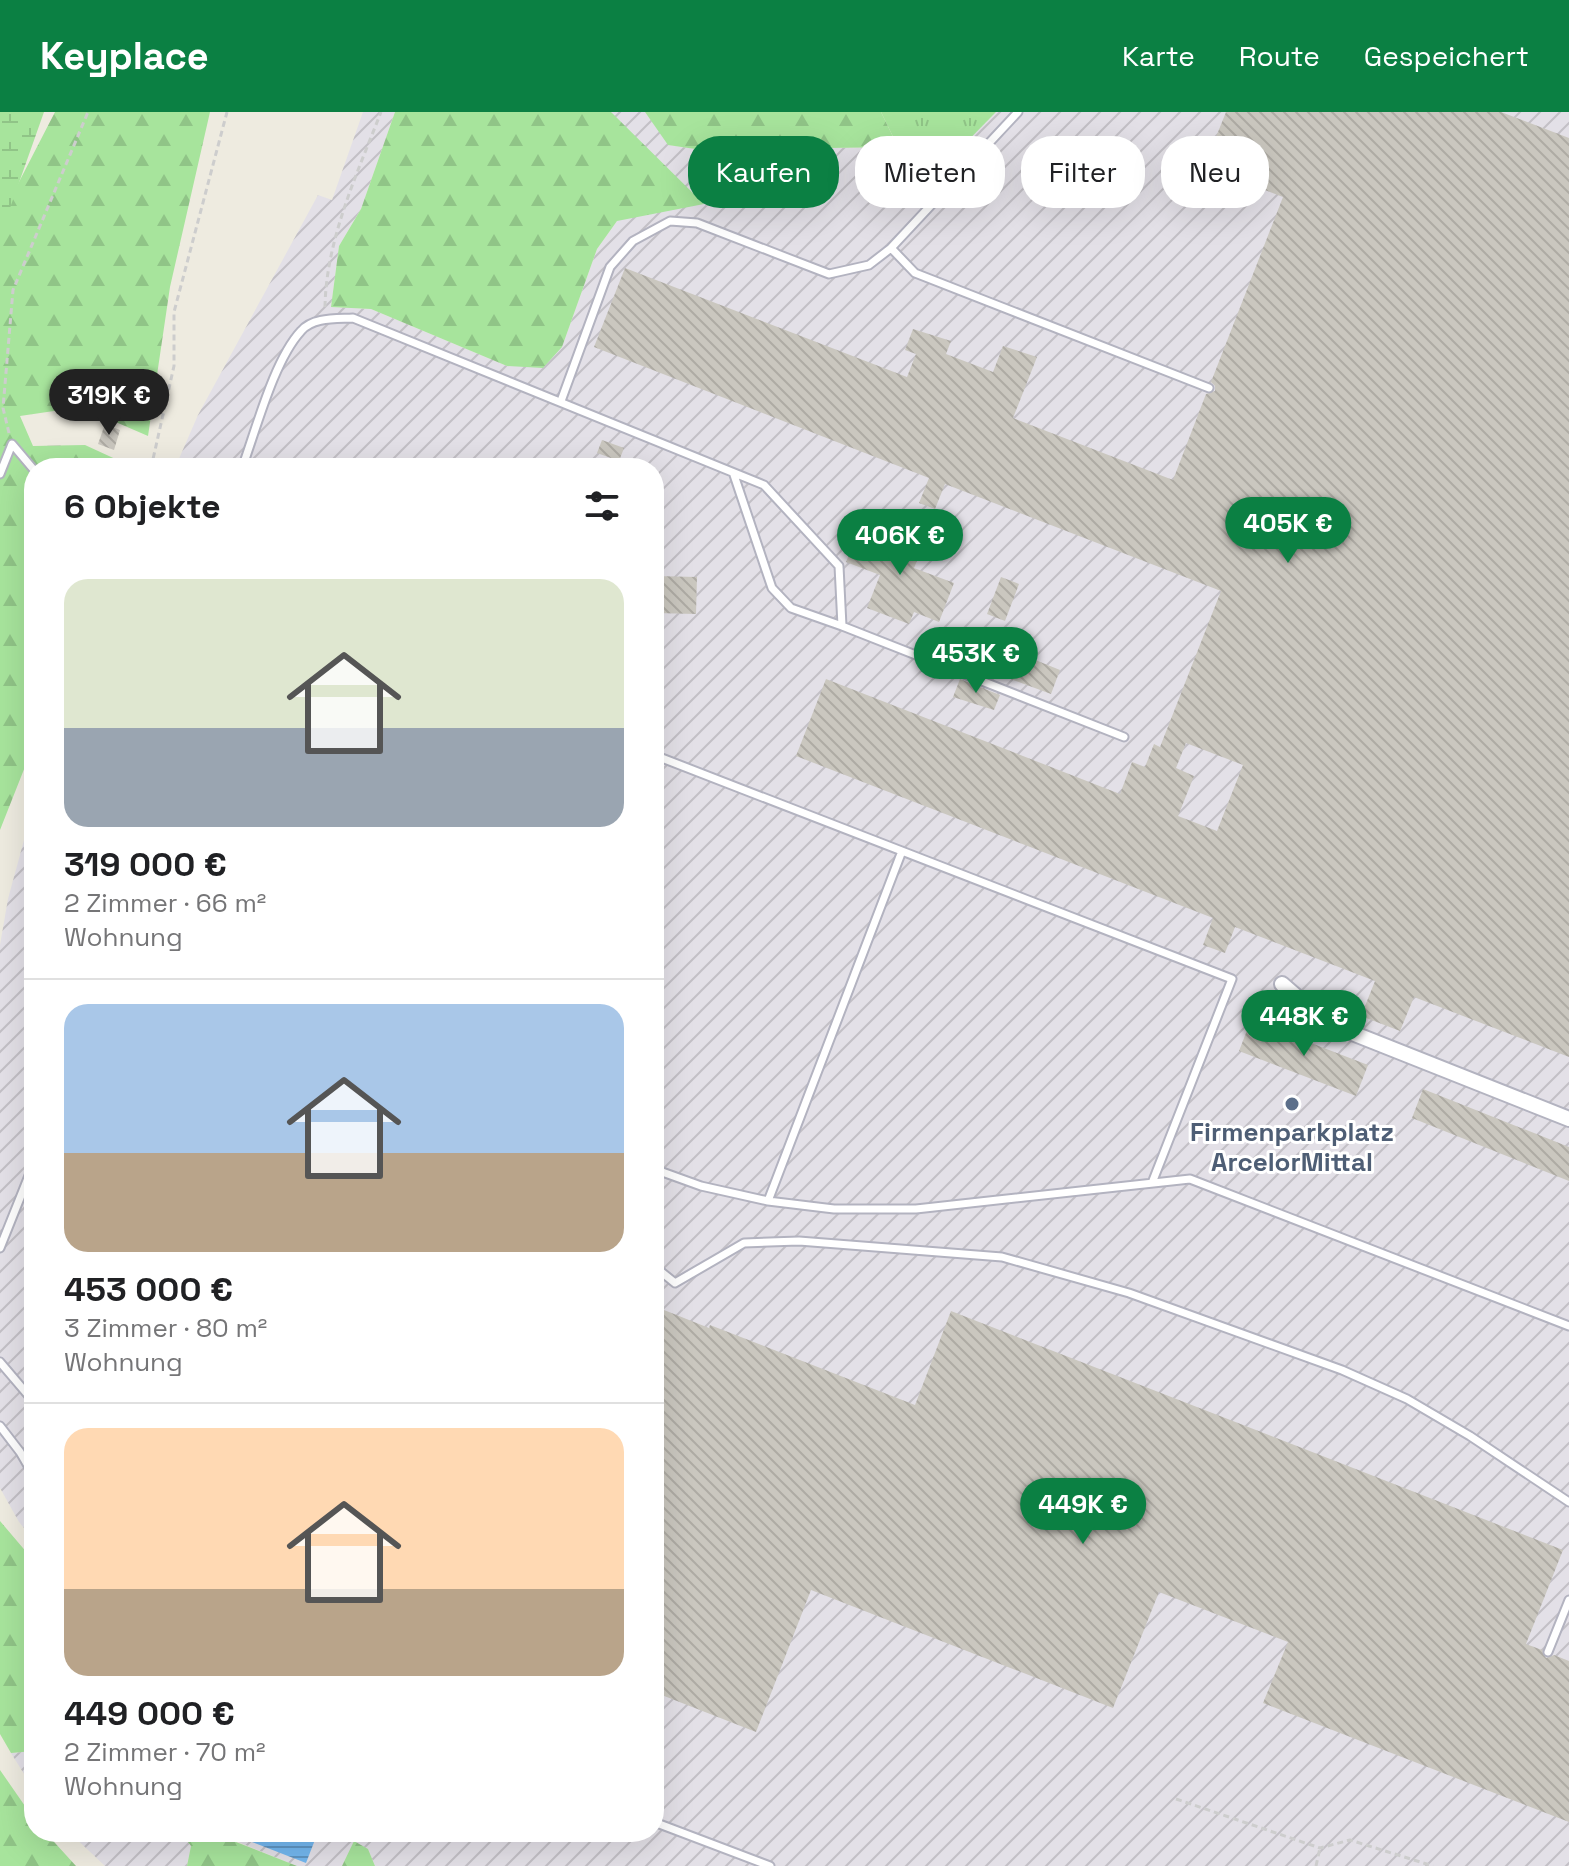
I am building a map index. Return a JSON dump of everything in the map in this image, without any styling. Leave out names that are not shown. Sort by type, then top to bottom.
[{"type":"street","points":[[1282,984],[1327,1023],[1569,1119]]},
{"type":"lane","points":[[561,401],[610,267],[633,241],[670,221],[697,223],[829,274],[869,265],[891,248],[1018,112]]},
{"type":"lane","points":[[891,248],[915,273],[1209,388]]},
{"type":"lane","points":[[246,458],[280,365],[302,330],[325,319],[353,318],[764,485],[839,566],[842,626]]},
{"type":"lane","points":[[0,474],[12,444],[24,458]]},
{"type":"lane","points":[[734,475],[772,588],[791,608],[1124,737]]},
{"type":"lane","points":[[664,759],[1232,979],[1152,1183]]},
{"type":"lane","points":[[768,1201],[902,851]]},
{"type":"lane","points":[[664,1173],[701,1186],[768,1201],[834,1209],[916,1209],[1190,1179],[1569,1326]]},
{"type":"lane","points":[[0,1248],[24,1188]]},
{"type":"lane","points":[[664,1274],[675,1283],[744,1243],[799,1241],[1002,1257],[1129,1293],[1342,1370],[1407,1399],[1470,1436],[1569,1502]]},
{"type":"lane","points":[[0,1362],[24,1390]]},
{"type":"lane","points":[[0,1426],[24,1459]]},
{"type":"lane","points":[[1548,1652],[1569,1600]]},
{"type":"lane","points":[[664,1826],[770,1866]]},
{"type":"path","points":[[12,444],[3,408],[13,290],[88,112]]},
{"type":"path","points":[[153,458],[174,366],[174,312],[227,112]]},
{"type":"path","points":[[325,319],[325,285],[336,237],[381,112]]},
{"type":"path","points":[[1176,1799],[1320,1848],[1350,1840],[1433,1866]]},
{"type":"path","points":[[1316,1866],[1320,1848]]},
{"type":"shaded area","points":[[363,112],[395,112],[361,209],[339,246],[331,307],[371,309],[507,366],[562,347],[597,249],[617,221],[611,112],[645,112],[669,145],[688,148],[688,208],[839,208],[839,148],[855,148],[855,208],[1005,208],[1005,136],[972,136],[996,112],[1569,112],[1569,1866],[375,1866],[368,1849],[354,1842],[664,1842],[664,458],[179,458],[198,415],[318,195],[332,200]]},
{"type":"shaded area","points":[[24,840],[24,1528],[0,1488],[0,945],[8,899]]},
{"type":"shaded area","points":[[24,1752],[24,1774],[11,1753]]},
{"type":"shaded area","points":[[80,1842],[188,1842],[191,1846],[187,1866],[105,1866]]},
{"type":"shaded area","points":[[238,1842],[354,1842],[342,1866],[297,1866]]},
{"type":"green space","points":[[0,112],[44,112],[4,225],[0,226]]},
{"type":"green space","points":[[55,112],[210,112],[170,287],[148,436],[81,407],[20,416],[33,446],[85,445],[113,458],[24,458],[24,769],[0,830],[0,214]]},
{"type":"green space","points":[[395,112],[611,112],[688,188],[688,207],[617,221],[597,249],[562,347],[543,368],[507,366],[371,309],[331,307],[339,246],[361,209]]},
{"type":"green space","points":[[645,112],[881,112],[893,136],[855,136],[855,148],[839,148],[839,136],[688,136],[688,148],[668,145]]},
{"type":"green space","points":[[881,112],[996,112],[972,136],[893,136]]},
{"type":"green space","points":[[0,1521],[24,1549],[24,1752],[11,1753],[0,1734]]},
{"type":"green space","points":[[0,1770],[24,1805],[24,1842],[54,1842],[76,1866],[0,1866]]},
{"type":"green space","points":[[188,1842],[236,1842],[297,1866],[187,1866],[191,1846]]},
{"type":"green space","points":[[356,1842],[368,1849],[375,1866],[342,1866]]},
{"type":"water","points":[[252,1842],[314,1842],[306,1863]]},
{"type":"building","points":[[1226,112],[1501,112],[1569,138],[1569,1057],[1414,997],[1400,1031],[1361,1016],[1375,981],[1235,927],[1225,953],[1203,945],[1213,918],[796,756],[826,679],[1120,794],[1132,762],[1145,767],[1154,744],[1160,747],[1221,591],[945,484],[935,509],[919,503],[929,478],[594,347],[625,268],[907,377],[916,354],[905,350],[913,329],[951,341],[946,354],[993,372],[1003,346],[1037,357],[1013,418],[1173,480],[1206,394],[1215,391],[1211,382],[1283,197],[1269,192],[1269,136],[1216,136]],"holes":[[[1186,743],[1243,765],[1217,831],[1178,816],[1194,776],[1176,768]]]},
{"type":"building","points":[[105,424],[120,430],[114,450],[98,444]]},
{"type":"building","points":[[602,440],[624,448],[620,458],[597,453]]},
{"type":"building","points":[[868,524],[923,546],[914,568],[954,583],[939,622],[914,612],[909,624],[867,608],[880,575],[846,562],[853,545],[859,547]]},
{"type":"building","points":[[664,576],[697,577],[696,614],[664,613]]},
{"type":"building","points":[[1001,577],[1019,584],[1005,621],[987,614]]},
{"type":"building","points":[[1018,653],[1060,670],[1051,694],[1008,678]]},
{"type":"building","points":[[960,679],[1000,695],[994,710],[953,697]]},
{"type":"building","points":[[1251,1020],[1368,1065],[1356,1096],[1239,1051]]},
{"type":"building","points":[[1423,1089],[1569,1147],[1569,1181],[1412,1118]]},
{"type":"building","points":[[664,1310],[915,1405],[951,1311],[1563,1550],[1526,1644],[1542,1650],[1546,1658],[1554,1655],[1569,1661],[1569,1822],[1263,1703],[1288,1642],[1159,1592],[1113,1708],[811,1590],[756,1732],[664,1696]]},
{"type":"place","name":"Firmenparkplatz ArcelorMittal","points":[[1292,1104]]}]
